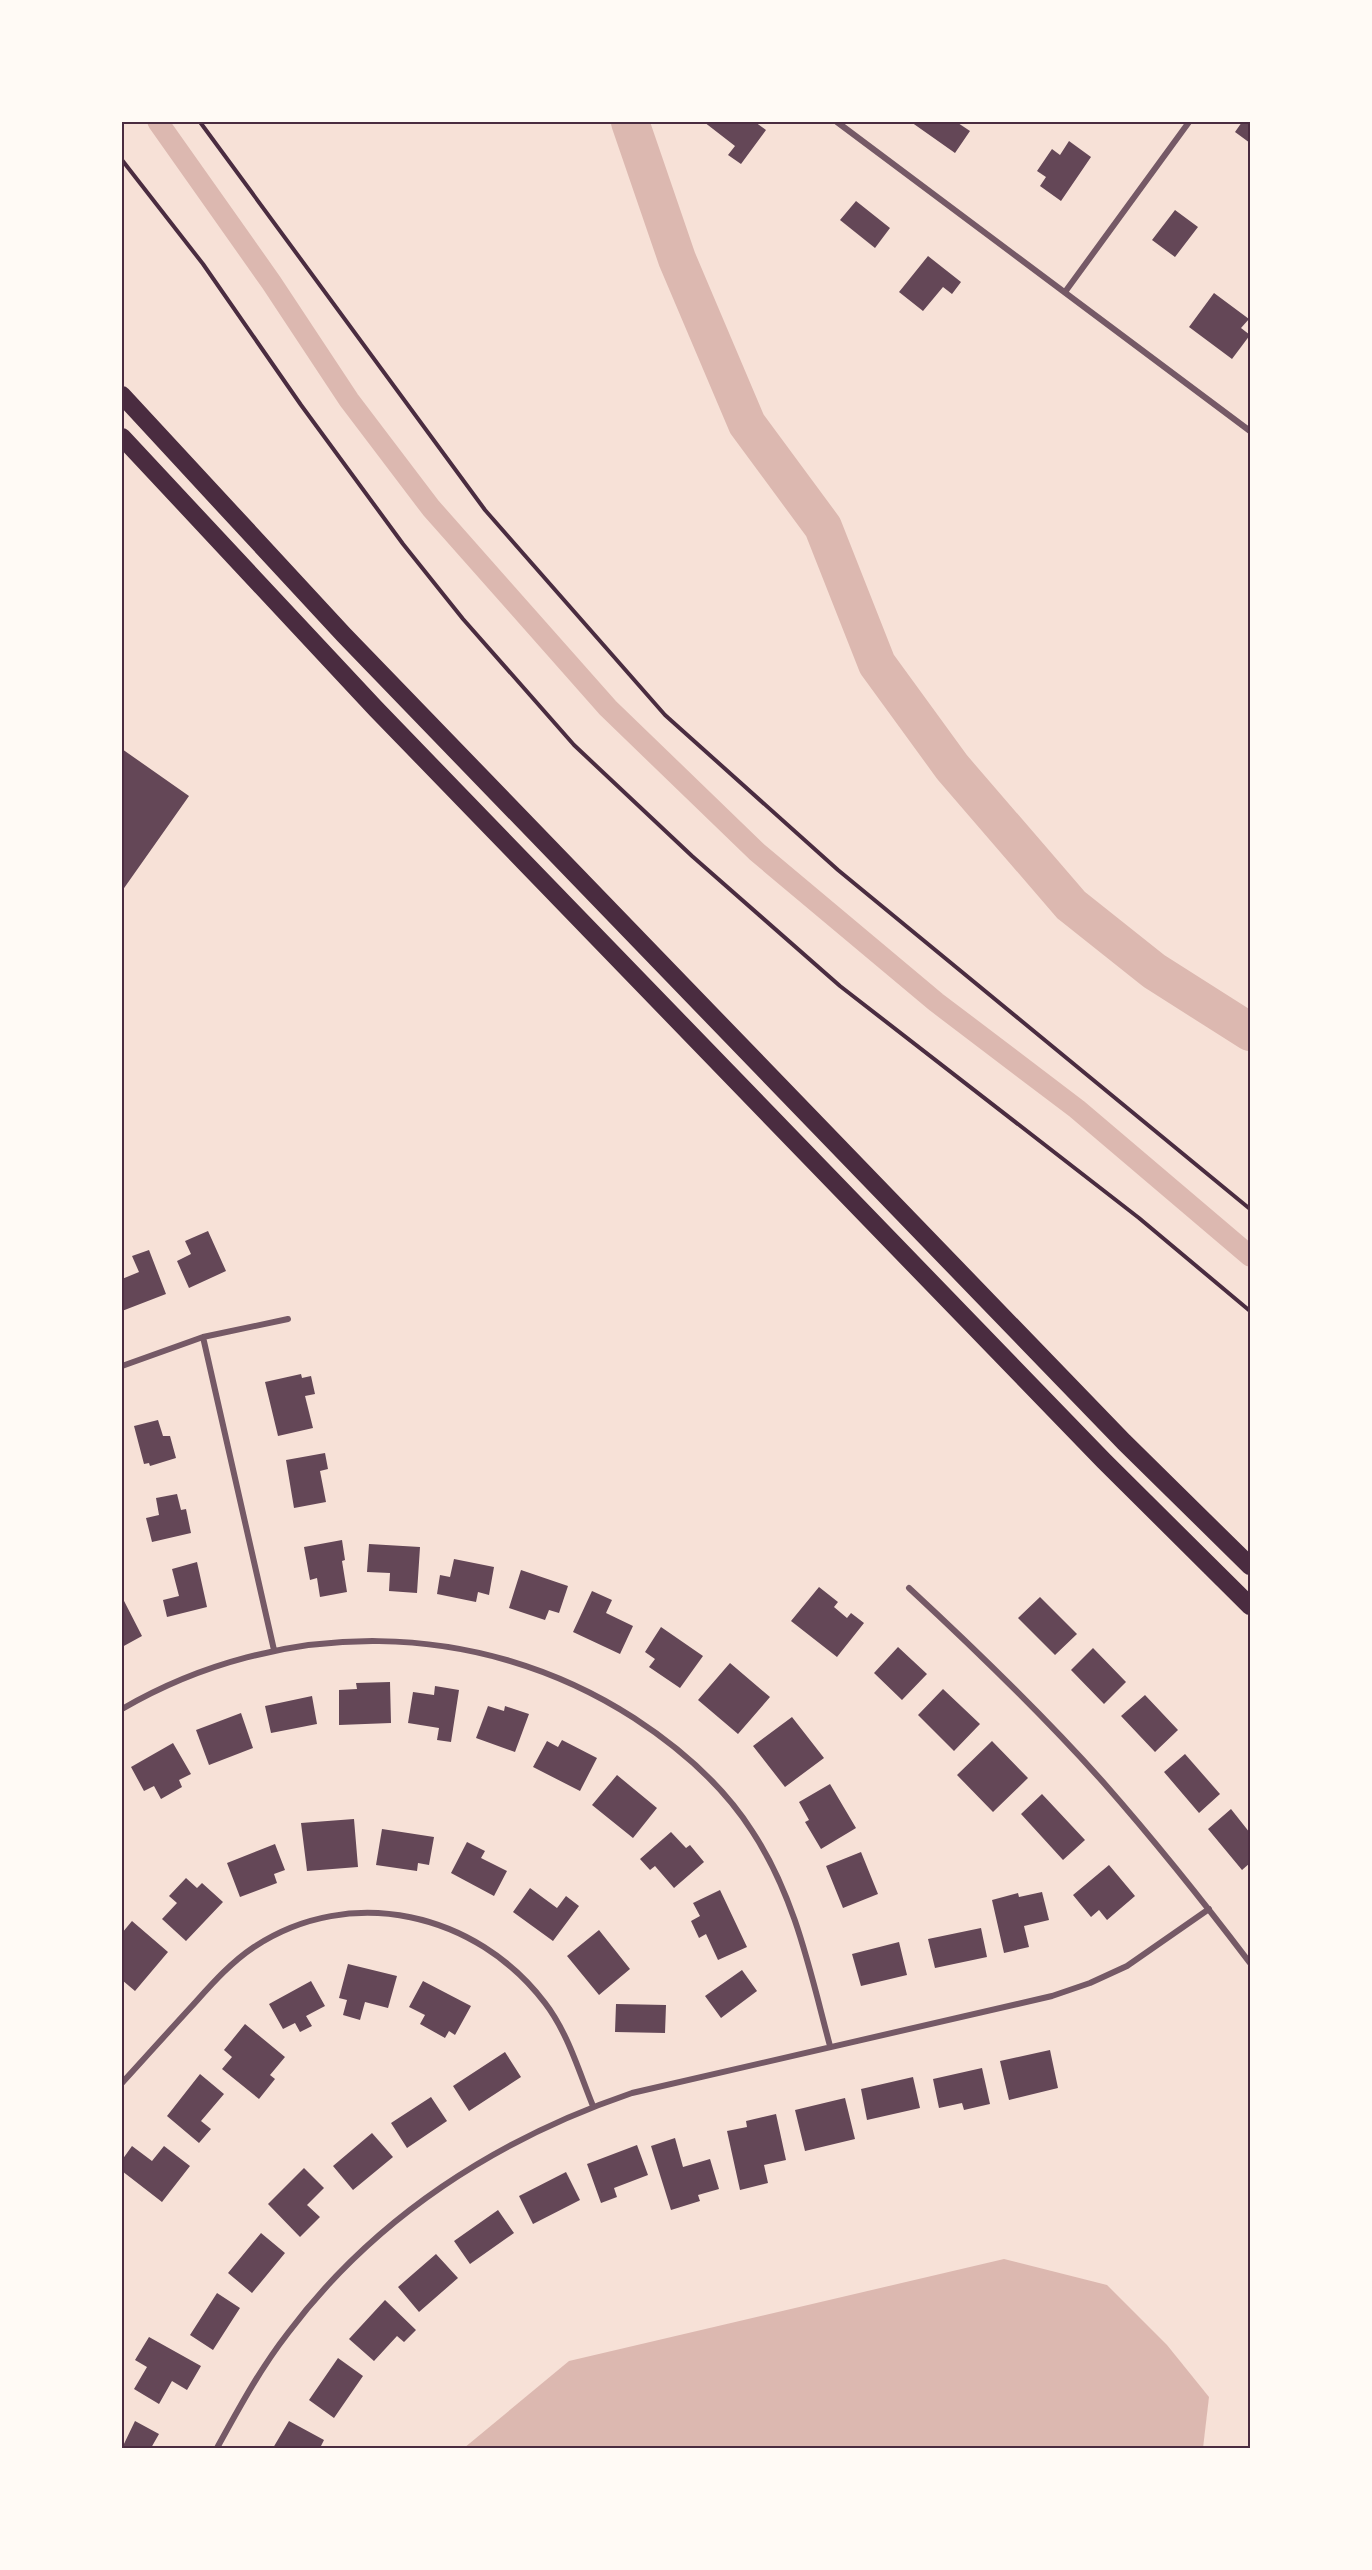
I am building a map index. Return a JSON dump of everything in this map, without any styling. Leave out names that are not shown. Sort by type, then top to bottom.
[{"type":"highway","points":[[122,395],[352,643],[1124,1442],[1251,1566]]},
{"type":"highway","points":[[122,437],[384,717],[1096,1453],[1251,1606]]},
{"type":"street","points":[[837,122],[1251,431]]},
{"type":"street","points":[[1065,291],[1189,122]]},
{"type":"street","points":[[122,1366],[203,1337],[288,1319]]},
{"type":"street","points":[[203,1337],[274,1650]]},
{"type":"street","points":[[909,1587],[984,1657],[1102,1782],[1209,1909],[1251,1963]]},
{"type":"street","points":[[122,1709],[194,1673],[238,1658],[322,1642],[373,1640],[424,1643],[474,1651],[524,1665],[571,1683],[617,1707],[660,1735],[696,1765],[723,1793],[751,1829],[775,1869],[793,1911],[830,2046]]},
{"type":"street","points":[[217,2448],[248,2391],[288,2333],[326,2287],[368,2244],[413,2206],[462,2172],[513,2142],[593,2106],[632,2093],[1052,1996],[1090,1983],[1127,1966],[1209,1909]]},
{"type":"street","points":[[122,2083],[228,1967],[255,1946],[284,1930],[316,1920],[346,1914],[379,1913],[409,1916],[441,1925],[472,1938],[500,1956],[525,1979],[547,2005],[564,2034],[593,2106]]},
{"type":"path","points":[[200,122],[485,510],[665,715],[838,870],[1251,1209]]},
{"type":"path","points":[[122,160],[202,264],[301,405],[403,544],[463,619],[574,745],[692,856],[840,986],[1139,1218],[1251,1311]]},
{"type":"shaded area","points":[[1004,2259],[1107,2285],[1167,2345],[1209,2397],[1203,2448],[464,2448],[569,2361]]},
{"type":"building","points":[[704,122],[755,122],[766,130],[741,164],[728,155],[735,146]]},
{"type":"building","points":[[911,122],[959,122],[970,131],[955,153]]},
{"type":"building","points":[[1242,122],[1250,122],[1250,143],[1235,132]]},
{"type":"building","points":[[1069,141],[1091,157],[1061,201],[1040,186],[1046,177],[1037,171],[1052,149],[1060,155]]},
{"type":"building","points":[[856,201],[890,228],[875,248],[840,220]]},
{"type":"building","points":[[1175,210],[1198,227],[1175,257],[1152,240]]},
{"type":"building","points":[[928,256],[961,282],[952,294],[943,287],[923,311],[899,292]]},
{"type":"building","points":[[1214,293],[1249,319],[1241,328],[1250,335],[1232,359],[1189,327]]},
{"type":"building","points":[[122,749],[189,796],[122,891]]},
{"type":"building","points":[[208,1231],[226,1271],[189,1288],[177,1261],[191,1254],[185,1241]]},
{"type":"building","points":[[149,1250],[166,1294],[122,1311],[122,1279],[139,1272],[132,1256]]},
{"type":"building","points":[[301,1374],[302,1378],[311,1376],[315,1394],[305,1396],[313,1428],[278,1436],[265,1382]]},
{"type":"building","points":[[158,1420],[163,1436],[170,1436],[176,1458],[150,1466],[149,1463],[144,1464],[134,1426]]},
{"type":"building","points":[[325,1453],[328,1469],[320,1471],[326,1502],[294,1508],[286,1460]]},
{"type":"building","points":[[177,1494],[181,1510],[186,1509],[191,1533],[152,1542],[146,1518],[159,1515],[156,1498]]},
{"type":"building","points":[[342,1540],[345,1560],[342,1561],[347,1592],[320,1597],[317,1578],[310,1580],[304,1547]]},
{"type":"building","points":[[369,1544],[420,1547],[417,1593],[389,1591],[390,1573],[367,1572]]},
{"type":"building","points":[[454,1559],[494,1567],[489,1595],[478,1592],[476,1602],[437,1594],[440,1575],[450,1577]]},
{"type":"building","points":[[197,1562],[207,1607],[167,1617],[163,1600],[179,1596],[172,1569]]},
{"type":"building","points":[[521,1570],[568,1586],[559,1613],[549,1610],[545,1620],[509,1608]]},
{"type":"building","points":[[819,1587],[838,1602],[834,1607],[847,1618],[851,1613],[864,1623],[837,1657],[791,1621]]},
{"type":"building","points":[[592,1591],[612,1600],[606,1613],[633,1626],[620,1654],[573,1632]]},
{"type":"building","points":[[122,1597],[142,1636],[122,1647]]},
{"type":"building","points":[[1040,1597],[1077,1634],[1055,1655],[1018,1618]]},
{"type":"building","points":[[661,1627],[703,1656],[680,1688],[649,1667],[655,1659],[645,1652]]},
{"type":"building","points":[[898,1647],[927,1674],[902,1700],[874,1673]]},
{"type":"building","points":[[1093,1648],[1126,1682],[1104,1704],[1071,1670]]},
{"type":"building","points":[[730,1663],[770,1697],[738,1734],[698,1700]]},
{"type":"building","points":[[390,1682],[391,1723],[339,1725],[339,1690],[357,1689],[356,1683]]},
{"type":"building","points":[[435,1686],[459,1690],[451,1742],[437,1740],[439,1728],[408,1723],[413,1692],[434,1695]]},
{"type":"building","points":[[943,1689],[980,1724],[954,1751],[918,1715]]},
{"type":"building","points":[[1145,1695],[1178,1730],[1155,1752],[1121,1716]]},
{"type":"building","points":[[312,1696],[317,1724],[271,1733],[265,1706]]},
{"type":"building","points":[[488,1706],[504,1711],[505,1706],[529,1714],[515,1752],[476,1738]]},
{"type":"building","points":[[241,1713],[253,1748],[209,1765],[196,1730]]},
{"type":"building","points":[[792,1717],[824,1758],[785,1787],[753,1746]]},
{"type":"building","points":[[562,1740],[597,1758],[580,1791],[533,1767],[547,1741],[558,1747]]},
{"type":"building","points":[[992,1741],[1028,1778],[993,1812],[957,1775]]},
{"type":"building","points":[[173,1743],[191,1774],[179,1780],[182,1787],[161,1799],[154,1786],[144,1791],[131,1767]]},
{"type":"building","points":[[1185,1754],[1220,1794],[1199,1813],[1164,1772]]},
{"type":"building","points":[[617,1775],[657,1808],[633,1838],[592,1805]]},
{"type":"building","points":[[830,1784],[856,1828],[821,1849],[805,1822],[809,1820],[799,1802]]},
{"type":"building","points":[[1042,1794],[1085,1840],[1063,1860],[1021,1814]]},
{"type":"building","points":[[1231,1809],[1250,1833],[1250,1863],[1242,1870],[1208,1829]]},
{"type":"building","points":[[354,1819],[358,1867],[307,1871],[301,1823]]},
{"type":"building","points":[[382,1829],[434,1837],[429,1865],[418,1863],[417,1871],[376,1865]]},
{"type":"building","points":[[671,1832],[686,1848],[690,1845],[704,1862],[674,1888],[655,1866],[650,1870],[640,1859]]},
{"type":"building","points":[[467,1842],[485,1851],[481,1858],[507,1871],[494,1896],[451,1873]]},
{"type":"building","points":[[275,1844],[285,1870],[274,1874],[277,1883],[240,1897],[227,1863]]},
{"type":"building","points":[[861,1852],[878,1894],[843,1908],[826,1866]]},
{"type":"building","points":[[1109,1865],[1135,1896],[1107,1920],[1099,1910],[1091,1917],[1073,1895]]},
{"type":"building","points":[[186,1878],[197,1888],[202,1883],[223,1902],[186,1941],[162,1919],[177,1903],[169,1896]]},
{"type":"building","points":[[530,1888],[557,1908],[566,1896],[579,1906],[553,1941],[513,1912]]},
{"type":"building","points":[[720,1890],[747,1947],[718,1960],[706,1934],[699,1938],[691,1921],[700,1916],[693,1903]]},
{"type":"building","points":[[1042,1892],[1049,1920],[1024,1926],[1029,1947],[1004,1953],[992,1900],[1018,1893],[1019,1897]]},
{"type":"building","points":[[132,1921],[168,1952],[135,1991],[122,1980],[122,1933]]},
{"type":"building","points":[[981,1928],[987,1957],[935,1968],[928,1939]]},
{"type":"building","points":[[599,1930],[630,1969],[599,1995],[567,1956]]},
{"type":"building","points":[[899,1942],[907,1975],[861,1986],[852,1954]]},
{"type":"building","points":[[348,1964],[397,1976],[388,2008],[365,2002],[360,2020],[343,2015],[347,2000],[339,1998]]},
{"type":"building","points":[[742,1970],[757,1991],[721,2018],[705,1996]]},
{"type":"building","points":[[311,1981],[325,2006],[306,2016],[312,2026],[300,2032],[295,2023],[283,2029],[269,2004]]},
{"type":"building","points":[[423,1981],[471,2006],[455,2035],[449,2031],[445,2038],[420,2024],[425,2015],[409,2007]]},
{"type":"building","points":[[616,2004],[666,2005],[665,2033],[615,2032]]},
{"type":"building","points":[[245,2024],[285,2057],[270,2075],[275,2079],[259,2099],[222,2069],[232,2057],[224,2050]]},
{"type":"building","points":[[1050,2050],[1058,2088],[1009,2100],[1000,2061]]},
{"type":"building","points":[[505,2052],[521,2077],[469,2111],[453,2086]]},
{"type":"building","points":[[982,2068],[990,2104],[964,2110],[962,2103],[939,2108],[933,2079]]},
{"type":"building","points":[[200,2074],[224,2094],[201,2121],[211,2129],[199,2143],[167,2116]]},
{"type":"building","points":[[913,2077],[920,2108],[867,2120],[861,2089]]},
{"type":"building","points":[[431,2097],[447,2121],[407,2148],[391,2123]]},
{"type":"building","points":[[845,2098],[855,2139],[805,2151],[795,2110]]},
{"type":"building","points":[[776,2114],[786,2160],[764,2165],[768,2183],[740,2190],[727,2131],[747,2127],[746,2121]]},
{"type":"building","points":[[372,2133],[393,2157],[353,2190],[333,2166]]},
{"type":"building","points":[[675,2138],[683,2167],[710,2159],[719,2189],[698,2195],[700,2201],[671,2210],[651,2146]]},
{"type":"building","points":[[637,2145],[648,2175],[614,2188],[617,2197],[601,2203],[587,2164]]},
{"type":"building","points":[[132,2146],[152,2161],[164,2146],[190,2166],[162,2202],[122,2171],[122,2160]]},
{"type":"building","points":[[304,2168],[324,2188],[307,2205],[320,2217],[300,2237],[268,2204]]},
{"type":"building","points":[[566,2172],[580,2200],[533,2224],[519,2196]]},
{"type":"building","points":[[498,2210],[514,2233],[470,2264],[454,2241]]},
{"type":"building","points":[[261,2233],[285,2253],[252,2293],[228,2273]]},
{"type":"building","points":[[436,2254],[458,2278],[419,2312],[398,2287]]},
{"type":"building","points":[[217,2293],[240,2308],[213,2350],[190,2335]]},
{"type":"building","points":[[385,2300],[416,2330],[404,2342],[397,2336],[374,2361],[349,2339]]},
{"type":"building","points":[[149,2337],[201,2366],[187,2390],[172,2381],[159,2404],[134,2389],[147,2367],[135,2360]]},
{"type":"building","points":[[338,2358],[363,2376],[334,2418],[309,2400]]},
{"type":"building","points":[[135,2421],[159,2434],[151,2448],[122,2448]]},
{"type":"building","points":[[289,2421],[324,2440],[320,2448],[273,2448]]},
{"type":"waterway","points":[[158,122],[271,282],[349,400],[431,508],[608,708],[757,852],[936,1002],[1077,1109],[1250,1256]]},
{"type":"waterway","points":[[630,122],[677,259],[747,424],[823,527],[877,664],[952,767],[1071,905],[1154,971],[1250,1032]]}]
